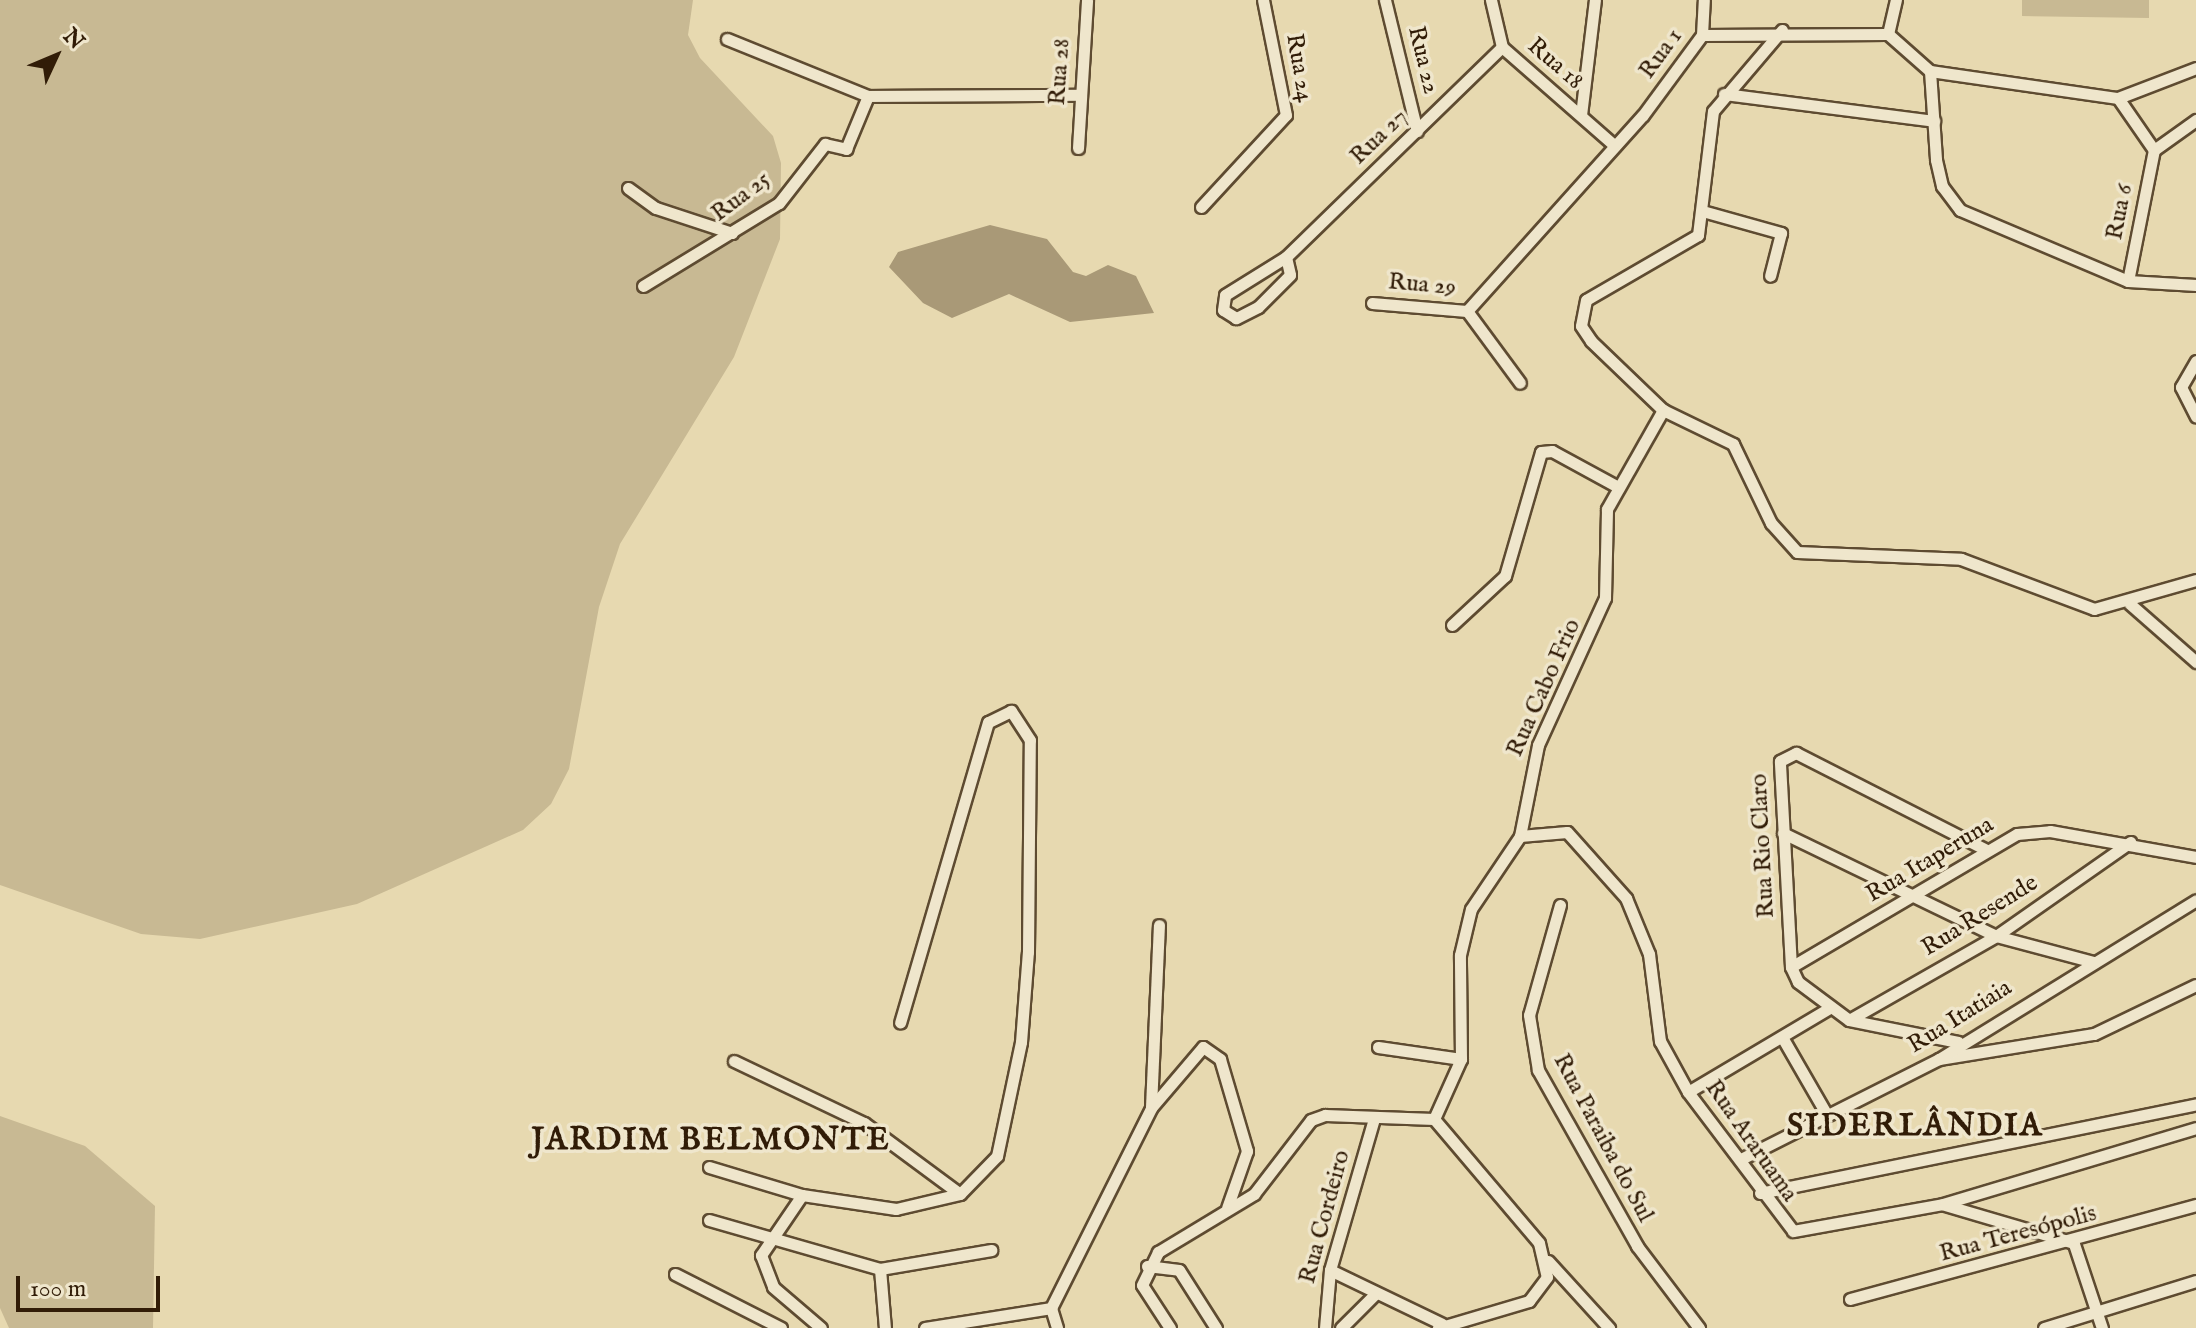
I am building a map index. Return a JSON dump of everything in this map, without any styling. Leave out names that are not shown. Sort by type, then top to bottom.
[{"type":"street","name":"Rua 28","points":[[1078,148],[1087,0]]},
{"type":"street","name":"Rua 24","points":[[1201,207],[1286,115],[1263,0]]},
{"type":"street","name":"Rua 22","points":[[1385,0],[1417,131]]},
{"type":"street","name":"Rua 18","points":[[1491,0],[1502,47],[1615,146]]},
{"type":"street","points":[[1581,115],[1595,0]]},
{"type":"street","points":[[1702,35],[1704,0]]},
{"type":"street","points":[[1896,0],[1888,34],[1930,71],[2118,98],[2196,68]]},
{"type":"street","points":[[1782,30],[1724,94],[1706,131],[1706,212],[1688,244],[1586,300],[1581,326],[1591,341],[1663,410],[1733,444],[1749,463],[1771,523],[1797,552],[1961,559],[2068,603],[2130,604],[2196,580]]},
{"type":"street","name":"Rua 1","points":[[1467,311],[1615,146],[1702,35],[1782,30],[1888,34]]},
{"type":"street","points":[[727,39],[868,96],[1081,95]]},
{"type":"street","name":"Rua 27","points":[[1286,257],[1290,275],[1258,307],[1236,318],[1223,310],[1225,295],[1286,257],[1502,47]]},
{"type":"street","points":[[1930,71],[1942,186],[1960,210],[2128,281],[2196,285]]},
{"type":"street","points":[[1724,94],[1934,121]]},
{"type":"street","name":"Rua 25","points":[[643,286],[779,203],[825,144],[846,149],[868,96]]},
{"type":"street","points":[[2118,98],[2154,150],[2196,120]]},
{"type":"street","name":"Rua 6","points":[[2128,281],[2154,150]]},
{"type":"street","points":[[628,188],[656,208],[732,233]]},
{"type":"street","points":[[1706,212],[1781,233],[1770,276]]},
{"type":"street","name":"Rua 29","points":[[1372,303],[1467,311]]},
{"type":"street","points":[[1467,311],[1520,383]]},
{"type":"street","points":[[2196,361],[2181,387],[2196,416]]},
{"type":"street","name":"Rua Cabo Frio","points":[[1434,1119],[1461,1059],[1460,955],[1471,909],[1520,836],[1538,745],[1605,598],[1604,538],[1618,487],[1663,410]]},
{"type":"street","points":[[1452,625],[1505,576],[1541,452],[1552,451],[1618,487]]},
{"type":"street","points":[[2130,604],[2196,662]]},
{"type":"street","points":[[709,1167],[802,1195],[896,1209],[960,1194],[997,1156],[1021,1042],[1030,740],[1011,711],[988,722],[900,1022]]},
{"type":"street","name":"Rua Rio Claro","points":[[1791,967],[1777,769],[1796,753],[1986,850]]},
{"type":"street","name":"Rua Itaperuna","points":[[1791,967],[1986,850],[2033,830],[2130,842],[2196,857]]},
{"type":"street","name":"Rua Araruama","points":[[1520,836],[1567,832],[1626,898],[1649,954],[1660,1041],[1688,1092],[1741,1159],[1778,1219],[1811,1233],[1943,1204],[2196,1128]]},
{"type":"street","points":[[1783,833],[1996,936],[2094,962]]},
{"type":"street","name":"Rua Resende","points":[[1849,1020],[1996,936],[2130,842]]},
{"type":"street","name":"Rua Itatiaia","points":[[1741,1159],[1939,1059],[1958,1042],[2196,900]]},
{"type":"street","name":"Rua Paraiba do Sul","points":[[1560,905],[1529,1015],[1538,1070],[1637,1246],[1699,1328]]},
{"type":"street","points":[[1151,1108],[1159,925]]},
{"type":"street","points":[[1791,967],[1828,1009],[1849,1020],[1958,1042]]},
{"type":"street","points":[[1939,1059],[2094,1034],[2195,984]]},
{"type":"street","points":[[1688,1092],[1828,1009]]},
{"type":"street","points":[[1782,1037],[1827,1115]]},
{"type":"street","points":[[1378,1047],[1461,1059]]},
{"type":"street","points":[[1057,1328],[1051,1308],[1151,1108],[1198,1051],[1216,1052],[1247,1151],[1227,1208]]},
{"type":"street","points":[[734,1061],[864,1123],[960,1194]]},
{"type":"street","points":[[1760,1193],[2196,1104]]},
{"type":"street","name":"Rua Cordeiro","points":[[1325,1328],[1330,1270],[1374,1119]]},
{"type":"street","points":[[1170,1328],[1144,1295],[1147,1266],[1171,1240],[1274,1177],[1311,1120],[1434,1119],[1548,1261],[1609,1328]]},
{"type":"street","points":[[802,1195],[765,1240],[763,1272],[773,1287],[821,1328]]},
{"type":"street","points":[[1943,1204],[2074,1244],[2102,1328]]},
{"type":"street","name":"Rua Teresópolis","points":[[1850,1299],[2074,1244],[2196,1205]]},
{"type":"street","points":[[709,1220],[765,1240],[880,1269],[991,1250]]},
{"type":"street","points":[[1330,1270],[1440,1326],[1489,1318],[1529,1301],[1540,1291],[1548,1261]]},
{"type":"street","points":[[1147,1266],[1179,1270],[1216,1328]]},
{"type":"street","points":[[880,1269],[885,1328]]},
{"type":"street","points":[[675,1274],[781,1328]]},
{"type":"street","points":[[2044,1328],[2097,1315],[2196,1281]]},
{"type":"street","points":[[1341,1328],[1374,1295]]},
{"type":"street","points":[[925,1328],[1051,1308]]},
{"type":"shaded area","points":[[0,0],[693,0],[688,35],[700,58],[773,136],[781,163],[780,239],[734,357],[620,544],[599,607],[569,769],[551,804],[523,830],[357,904],[200,939],[141,934],[0,885]]},
{"type":"shaded area","points":[[2022,0],[2149,0],[2149,18],[2022,16]]},
{"type":"shaded area","points":[[990,225],[1047,239],[1073,272],[1086,276],[1108,265],[1136,276],[1154,313],[1070,322],[1009,294],[952,318],[923,303],[889,267],[898,252]]},
{"type":"shaded area","points":[[0,1116],[85,1146],[155,1206],[153,1328],[9,1328],[0,1308]]},
{"type":"district","name":"SIDERLÂNDIA","points":[[1915,1127]]},
{"type":"district","name":"JARDIM BELMONTE","points":[[711,1141]]}]
